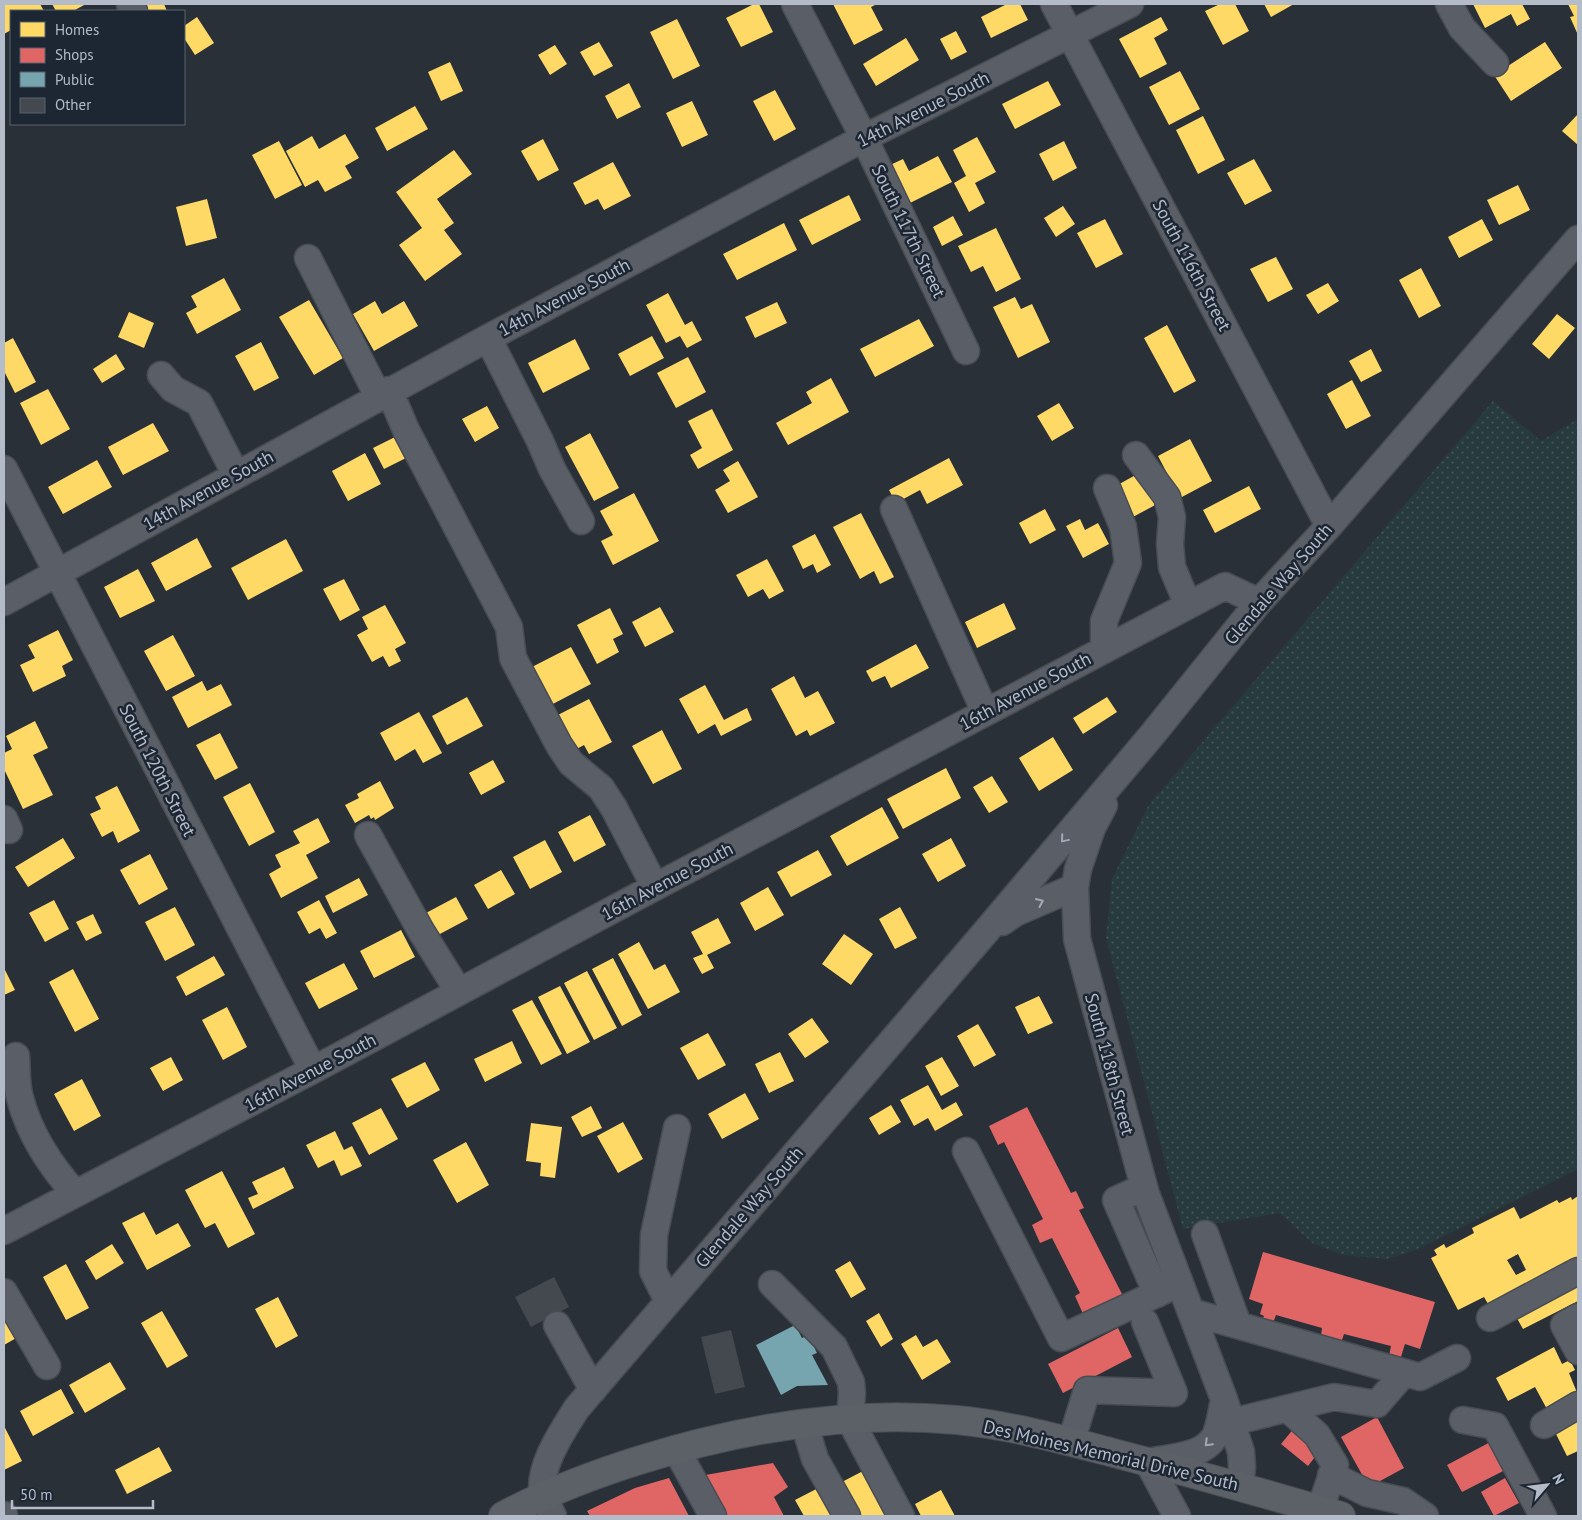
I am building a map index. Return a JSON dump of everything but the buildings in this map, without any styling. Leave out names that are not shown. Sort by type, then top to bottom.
[{"type":"main road","name":"Des Moines Memorial Drive South","points":[[503,1516],[548,1505],[598,1473],[676,1449],[756,1429],[804,1423],[905,1418],[958,1420],[1020,1429],[1240,1485],[1331,1513]]},
{"type":"street","name":"South 117th Street","points":[[795,4],[864,138],[966,351]]},
{"type":"street","name":"South 116th Street","points":[[1054,4],[1329,526]]},
{"type":"street","name":"14th Avenue South","points":[[4,602],[383,393],[864,138],[1130,4]]},
{"type":"street","points":[[1449,4],[1462,28],[1496,63]]},
{"type":"street","name":"Glendale Way South","points":[[548,1505],[543,1474],[561,1434],[593,1390],[983,935],[1152,735],[1259,602],[1329,526],[1578,239]]},
{"type":"street","points":[[308,258],[383,393],[406,430],[509,627],[513,658],[559,744],[570,763],[601,788],[614,808],[655,886]]},
{"type":"street","points":[[488,338],[540,441],[552,469],[582,521]]},
{"type":"street","points":[[161,375],[173,389],[199,403],[236,475]]},
{"type":"street","points":[[1136,455],[1167,498],[1172,517],[1170,544],[1172,567],[1188,605]]},
{"type":"street","name":"South 120th Street","points":[[4,470],[313,1070]]},
{"type":"street","points":[[1104,649],[1104,621],[1128,563],[1123,527],[1107,488]]},
{"type":"street","points":[[894,509],[985,712]]},
{"type":"street","name":"16th Avenue South","points":[[4,1231],[313,1070],[655,886],[1225,586],[1259,602]]},
{"type":"street","name":"South 118th Street","points":[[1152,735],[1107,799],[1092,828],[1078,869],[1075,887],[1077,939],[1169,1288],[1191,1312],[1228,1410],[1241,1452],[1240,1485]]},
{"type":"street","points":[[368,835],[421,931],[459,992]]},
{"type":"street","name":"Glendale Way South","points":[[983,935],[1015,913],[1075,887]]},
{"type":"street","points":[[16,1056],[19,1097],[28,1118],[56,1173],[75,1193]]},
{"type":"street","points":[[668,1301],[653,1271],[654,1235],[677,1128]]},
{"type":"street","points":[[966,1151],[1061,1338],[1169,1288]]},
{"type":"street","points":[[1205,1234],[1238,1325]]},
{"type":"street","points":[[1490,1318],[1578,1271]]},
{"type":"street","points":[[772,1284],[834,1347],[850,1382],[852,1393],[850,1420],[901,1516]]},
{"type":"street","points":[[4,1292],[46,1366]]},
{"type":"street","points":[[1191,1312],[1420,1378],[1457,1358]]},
{"type":"street","points":[[1578,1317],[1564,1325],[1578,1352]]},
{"type":"street","points":[[1071,1442],[1088,1390],[1174,1393],[1145,1322]]},
{"type":"street","points":[[557,1325],[593,1390]]},
{"type":"street","points":[[1177,1516],[1148,1462],[1188,1454],[1206,1448],[1216,1434],[1228,1410],[1288,1409],[1334,1397],[1377,1404],[1404,1373]]},
{"type":"street","points":[[1544,1425],[1578,1405]]},
{"type":"street","points":[[1288,1409],[1317,1435],[1335,1464],[1331,1475],[1331,1513]]},
{"type":"street","points":[[1463,1420],[1495,1426],[1543,1516]]},
{"type":"street","points":[[804,1423],[815,1459],[847,1516]]},
{"type":"street","points":[[676,1449],[712,1516]]},
{"type":"street","points":[[1331,1475],[1367,1493],[1403,1501],[1425,1516]]},
{"type":"green space","points":[[1493,401],[1541,441],[1578,419],[1578,1169],[1416,1250],[1388,1259],[1342,1255],[1312,1243],[1280,1213],[1183,1229],[1106,938],[1112,879],[1148,806]]}]
